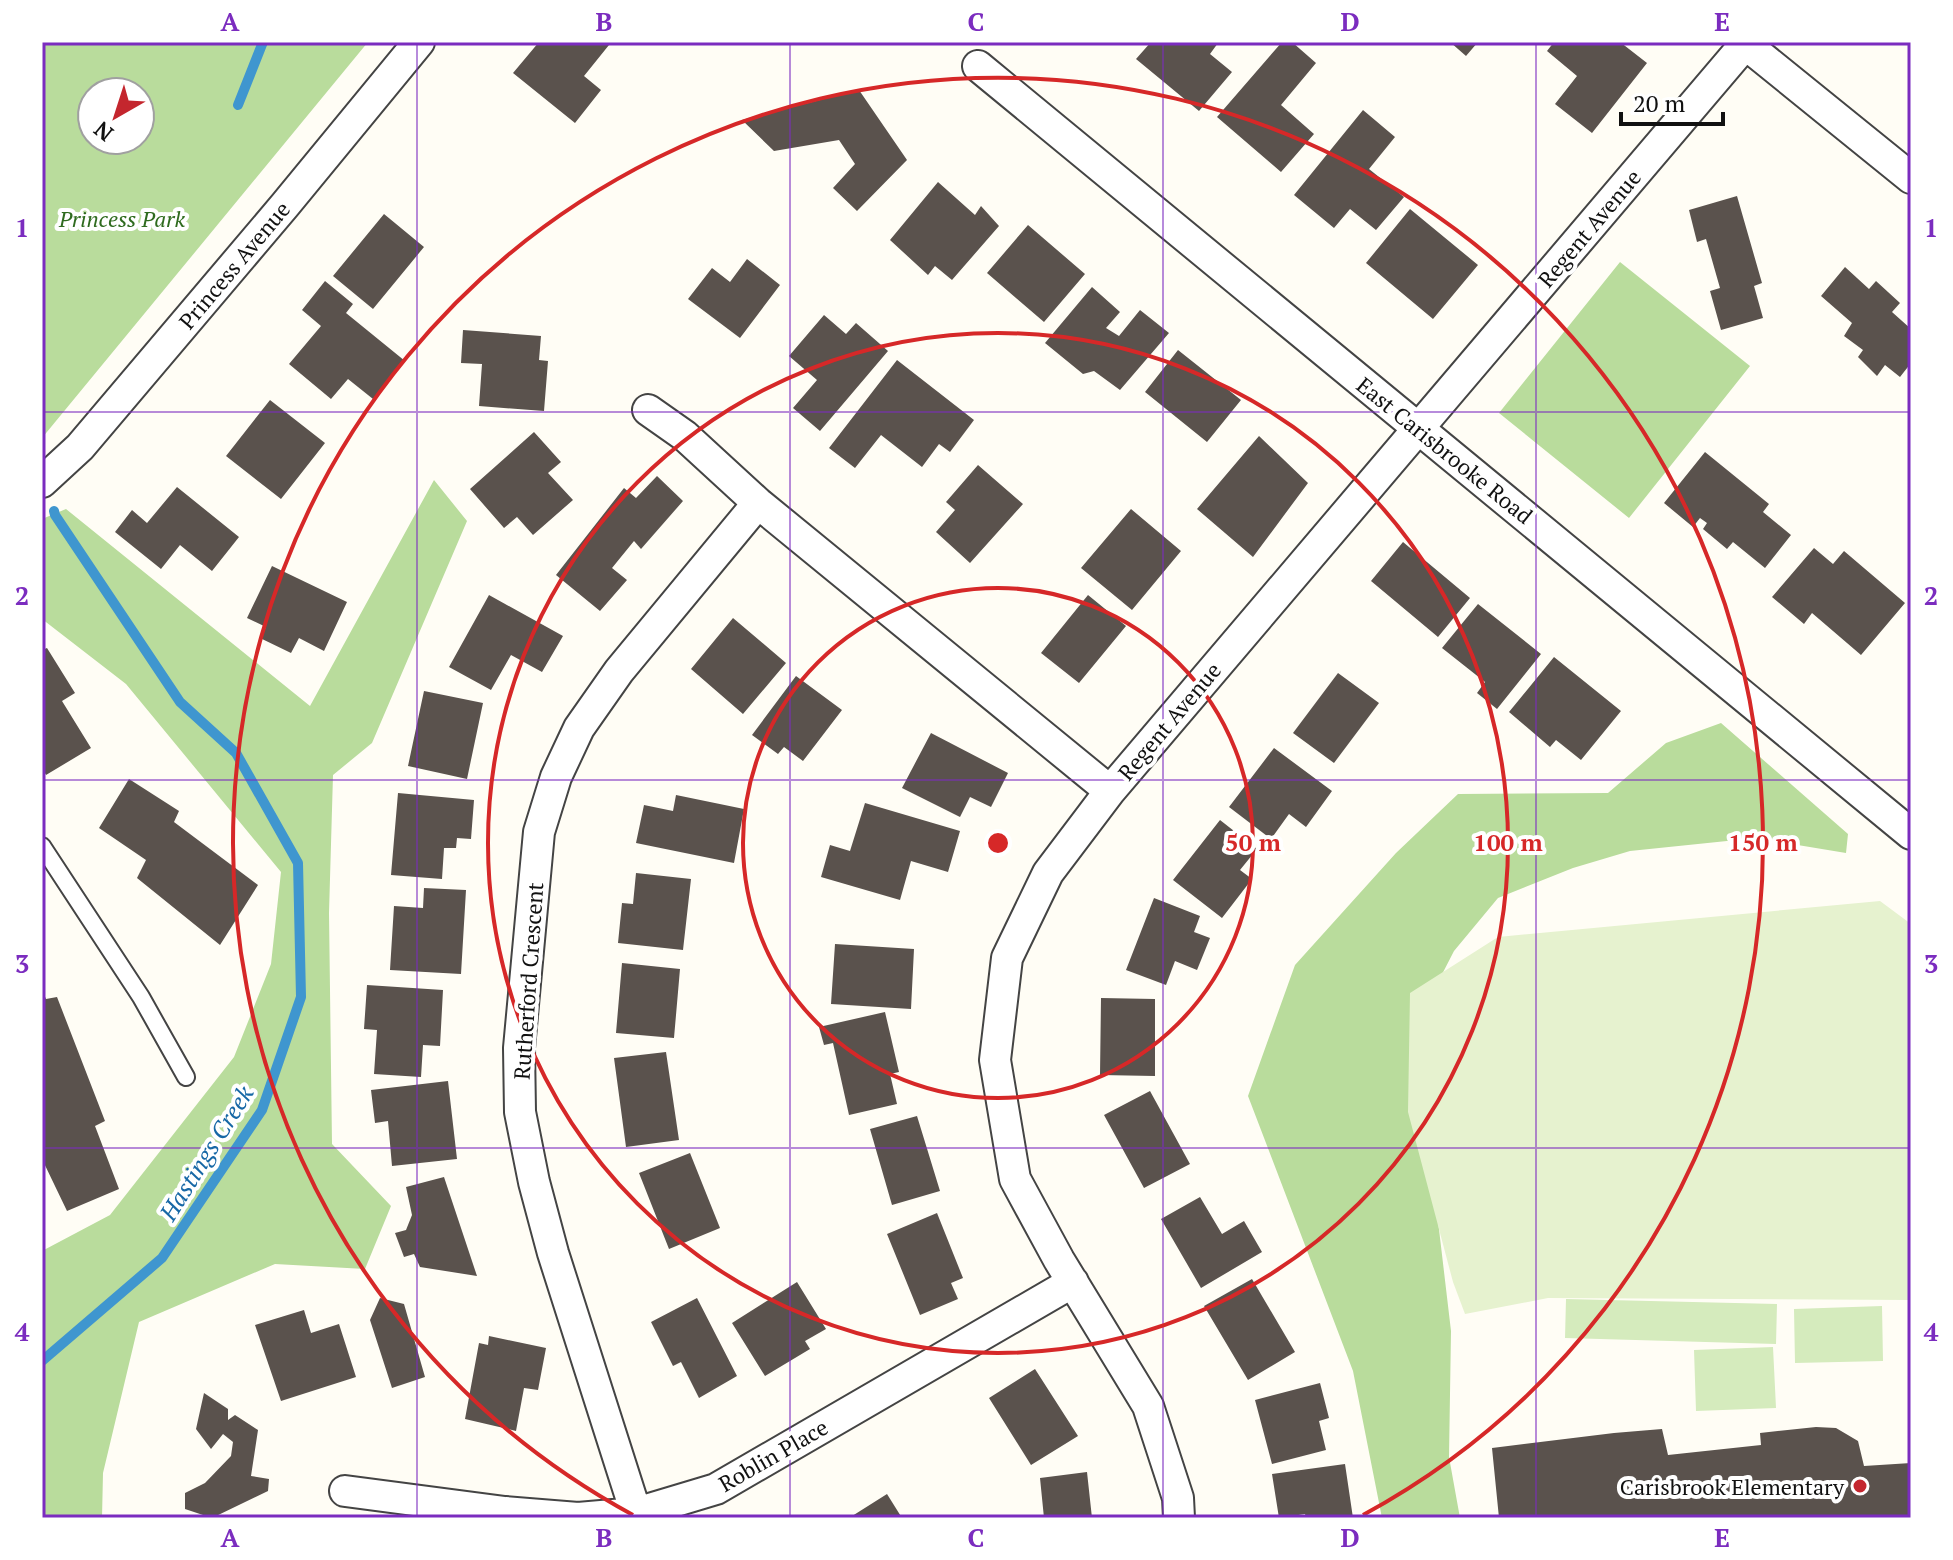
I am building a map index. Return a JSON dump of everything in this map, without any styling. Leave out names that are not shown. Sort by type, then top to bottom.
[{"type":"street","name":"Princess Avenue","points":[[42,482],[80,447],[419,42]]},
{"type":"street","points":[[1745,43],[1911,178]]},
{"type":"street","name":"Regent Avenue","points":[[1179,1518],[1178,1498],[1148,1406],[1015,1179],[995,1060],[1007,958],[1048,873],[1110,791],[1745,43]]},
{"type":"street","name":"East Carisbrooke Road","points":[[978,66],[1911,834]]},
{"type":"street","points":[[648,410],[685,436],[758,503],[1110,791]]},
{"type":"street","name":"Rutherford Crescent","points":[[636,1513],[553,1253],[520,1112],[519,1048],[539,832],[556,777],[579,728],[619,671],[758,503]]},
{"type":"street","name":"Roblin Place","points":[[345,1491],[505,1512],[578,1518],[636,1513],[716,1489],[1073,1282]]},
{"type":"lane","points":[[42,846],[141,997],[186,1077]]},
{"type":"green space","name":"Princess Park","points":[[42,42],[368,42],[42,438]]},
{"type":"green space","points":[[1620,262],[1750,366],[1629,518],[1499,413]]},
{"type":"green space","points":[[434,480],[467,521],[372,743],[333,775],[329,913],[332,1144],[391,1206],[365,1269],[275,1264],[139,1322],[103,1473],[102,1518],[42,1518],[42,1251],[110,1215],[234,1057],[271,964],[281,872],[126,684],[42,619],[42,519],[66,509],[310,706]]},
{"type":"green space","points":[[1721,723],[1848,834],[1846,853],[1756,838],[1630,851],[1573,868],[1498,898],[1454,951],[1418,1021],[1451,1331],[1449,1457],[1460,1518],[1382,1518],[1353,1371],[1248,1096],[1295,965],[1396,853],[1458,794],[1608,793],[1666,743]]},
{"type":"green space","points":[[1880,901],[1911,924],[1911,1300],[1548,1298],[1465,1314],[1453,1282],[1408,1112],[1410,993],[1498,937]]},
{"type":"green space","points":[[1566,1299],[1777,1304],[1776,1344],[1565,1338]]},
{"type":"green space","points":[[1882,1306],[1883,1361],[1795,1363],[1794,1309]]},
{"type":"green space","points":[[1773,1347],[1776,1408],[1696,1411],[1694,1350]]},
{"type":"building","points":[[539,42],[605,42],[609,45],[584,76],[601,90],[575,123],[513,73]]},
{"type":"building","points":[[1151,42],[1217,42],[1210,54],[1232,72],[1199,111],[1136,59]]},
{"type":"building","points":[[1282,42],[1292,42],[1316,63],[1281,105],[1314,134],[1281,172],[1217,117]]},
{"type":"building","points":[[1450,42],[1478,42],[1466,56]]},
{"type":"building","points":[[1554,42],[1620,42],[1647,63],[1592,133],[1555,104],[1577,76],[1547,51]]},
{"type":"building","points":[[859,90],[907,160],[857,211],[833,188],[855,164],[839,140],[774,151],[742,120]]},
{"type":"building","points":[[1363,110],[1395,137],[1369,169],[1404,197],[1376,230],[1350,209],[1334,228],[1294,195]]},
{"type":"building","points":[[938,182],[975,215],[981,206],[999,226],[952,280],[935,266],[928,275],[890,240]]},
{"type":"building","points":[[1737,196],[1762,283],[1754,286],[1763,318],[1721,330],[1710,291],[1720,288],[1706,239],[1697,242],[1689,210]]},
{"type":"building","points":[[1410,209],[1478,265],[1433,319],[1366,263]]},
{"type":"building","points":[[384,214],[424,247],[373,309],[333,276]]},
{"type":"building","points":[[1028,225],[1085,274],[1044,322],[987,273]]},
{"type":"building","points":[[747,259],[780,285],[740,338],[688,299],[712,268],[730,282]]},
{"type":"building","points":[[1845,267],[1869,289],[1876,281],[1900,303],[1892,312],[1911,329],[1911,363],[1900,377],[1885,365],[1877,376],[1858,357],[1863,350],[1844,336],[1852,323],[1821,296]]},
{"type":"building","points":[[325,281],[353,304],[346,313],[405,361],[373,399],[348,379],[331,399],[289,364],[321,326],[302,310]]},
{"type":"building","points":[[1092,287],[1120,312],[1106,328],[1119,336],[1140,310],[1169,333],[1120,390],[1094,371],[1083,374],[1045,343]]},
{"type":"building","points":[[824,315],[846,334],[856,323],[888,351],[820,431],[793,408],[817,380],[789,356]]},
{"type":"building","points":[[463,330],[541,336],[539,360],[548,361],[544,411],[479,406],[482,364],[461,363]]},
{"type":"building","points":[[1178,350],[1241,400],[1207,442],[1145,392]]},
{"type":"building","points":[[897,360],[974,420],[950,452],[939,444],[922,467],[881,435],[855,468],[829,448]]},
{"type":"building","points":[[270,400],[325,443],[281,499],[226,456]]},
{"type":"building","points":[[534,432],[561,462],[548,473],[573,500],[533,535],[517,517],[504,528],[470,489]]},
{"type":"building","points":[[1259,436],[1308,483],[1253,557],[1197,509]]},
{"type":"building","points":[[1705,452],[1769,504],[1763,512],[1791,535],[1765,568],[1733,542],[1727,549],[1703,529],[1707,523],[1700,518],[1693,527],[1664,503]]},
{"type":"building","points":[[978,465],[1023,504],[970,563],[936,532],[955,510],[946,502]]},
{"type":"building","points":[[657,476],[683,501],[641,549],[634,541],[612,568],[627,580],[600,611],[556,575],[624,488],[636,498]]},
{"type":"building","points":[[177,487],[239,537],[212,571],[180,545],[161,569],[115,532],[132,510],[147,523]]},
{"type":"building","points":[[1131,509],[1181,551],[1132,610],[1081,568]]},
{"type":"building","points":[[1403,542],[1470,598],[1438,637],[1371,581]]},
{"type":"building","points":[[1814,548],[1833,564],[1844,551],[1905,603],[1861,655],[1812,613],[1804,624],[1772,597]]},
{"type":"building","points":[[272,566],[347,602],[324,651],[299,638],[291,653],[260,638],[266,627],[247,618]]},
{"type":"building","points":[[489,595],[563,636],[542,672],[511,655],[491,690],[449,667]]},
{"type":"building","points":[[1088,595],[1126,626],[1079,683],[1041,653]]},
{"type":"building","points":[[1478,604],[1541,654],[1497,709],[1477,693],[1485,682],[1442,648]]},
{"type":"building","points":[[733,618],[786,663],[743,714],[691,669]]},
{"type":"building","points":[[47,648],[75,693],[62,701],[91,748],[46,775],[42,768],[42,650]]},
{"type":"building","points":[[1554,657],[1621,711],[1581,760],[1556,740],[1550,747],[1509,712]]},
{"type":"building","points":[[1338,673],[1379,703],[1334,763],[1293,733]]},
{"type":"building","points":[[796,676],[842,710],[803,761],[784,747],[778,754],[752,735]]},
{"type":"building","points":[[424,691],[483,703],[467,779],[408,766]]},
{"type":"building","points":[[931,733],[1008,773],[991,807],[970,797],[960,817],[902,788]]},
{"type":"building","points":[[1274,748],[1332,791],[1306,827],[1289,814],[1271,839],[1229,807]]},
{"type":"building","points":[[129,779],[179,811],[174,822],[258,885],[220,945],[137,878],[146,860],[99,828]]},
{"type":"building","points":[[398,793],[474,800],[471,839],[457,838],[456,848],[444,848],[442,879],[391,875]]},
{"type":"building","points":[[676,795],[744,809],[734,863],[636,843],[644,805],[673,811]]},
{"type":"building","points":[[865,803],[960,831],[948,872],[911,861],[900,900],[821,877],[830,845],[850,851]]},
{"type":"building","points":[[1220,820],[1257,849],[1240,870],[1252,879],[1222,918],[1173,880]]},
{"type":"building","points":[[636,873],[691,879],[683,950],[618,943],[622,903],[633,904]]},
{"type":"building","points":[[424,888],[466,890],[461,974],[390,970],[394,906],[423,908]]},
{"type":"building","points":[[1154,898],[1200,916],[1194,932],[1210,938],[1197,970],[1175,961],[1166,985],[1126,970]]},
{"type":"building","points":[[835,944],[914,949],[911,1009],[831,1004]]},
{"type":"building","points":[[622,963],[680,969],[674,1038],[616,1033]]},
{"type":"building","points":[[367,985],[443,990],[440,1046],[423,1045],[421,1077],[374,1074],[377,1030],[364,1029]]},
{"type":"building","points":[[42,990],[46,999],[57,997],[105,1121],[95,1126],[119,1189],[67,1211],[42,1159]]},
{"type":"building","points":[[1101,998],[1155,999],[1155,1076],[1100,1075]]},
{"type":"building","points":[[885,1012],[899,1072],[890,1074],[897,1104],[849,1115],[833,1043],[824,1045],[819,1027]]},
{"type":"building","points":[[666,1052],[679,1140],[626,1147],[614,1058]]},
{"type":"building","points":[[448,1081],[457,1159],[392,1166],[388,1121],[375,1123],[371,1090]]},
{"type":"building","points":[[1150,1091],[1190,1164],[1144,1188],[1104,1115]]},
{"type":"building","points":[[917,1116],[940,1191],[892,1205],[870,1129]]},
{"type":"building","points":[[690,1153],[720,1228],[669,1249],[639,1173]]},
{"type":"building","points":[[444,1177],[477,1276],[420,1267],[414,1254],[404,1257],[395,1233],[406,1230],[412,1215],[406,1187]]},
{"type":"building","points":[[1200,1197],[1222,1234],[1244,1221],[1262,1252],[1201,1288],[1161,1219]]},
{"type":"building","points":[[937,1213],[963,1278],[951,1283],[958,1299],[920,1315],[887,1234]]},
{"type":"building","points":[[1252,1279],[1295,1352],[1248,1380],[1204,1306]]},
{"type":"building","points":[[797,1282],[826,1329],[805,1341],[810,1349],[765,1376],[732,1323]]},
{"type":"building","points":[[380,1298],[404,1304],[425,1377],[392,1388],[370,1320]]},
{"type":"building","points":[[697,1298],[737,1376],[699,1398],[681,1362],[673,1366],[651,1322]]},
{"type":"building","points":[[304,1310],[311,1333],[339,1324],[356,1377],[281,1401],[255,1325]]},
{"type":"building","points":[[489,1336],[546,1348],[538,1390],[524,1388],[516,1431],[465,1419],[479,1343],[488,1345]]},
{"type":"building","points":[[1035,1369],[1078,1436],[1031,1465],[989,1398]]},
{"type":"building","points":[[1320,1383],[1329,1418],[1319,1421],[1326,1450],[1272,1464],[1255,1400]]},
{"type":"building","points":[[204,1393],[228,1409],[228,1420],[235,1415],[258,1430],[251,1476],[269,1479],[268,1491],[212,1518],[185,1509],[185,1493],[205,1483],[231,1456],[233,1442],[223,1434],[211,1449],[196,1429]]},
{"type":"building","points":[[1836,1428],[1858,1441],[1864,1466],[1911,1463],[1911,1518],[1499,1518],[1492,1448],[1662,1429],[1668,1455],[1761,1445],[1760,1433]]},
{"type":"building","points":[[1345,1464],[1353,1518],[1306,1518],[1305,1514],[1279,1518],[1272,1474]]},
{"type":"building","points":[[1087,1472],[1092,1518],[1044,1518],[1040,1478]]},
{"type":"building","points":[[887,1494],[902,1518],[849,1518]]},
{"type":"waterway","points":[[238,105],[263,42]]},
{"type":"waterway","name":"Hastings Creek","points":[[42,1361],[162,1258],[262,1110],[301,997],[298,863],[236,753],[180,702],[54,511]]},
{"type":"place","name":"Carisbrook Elementary","points":[[1860,1486]]}]
